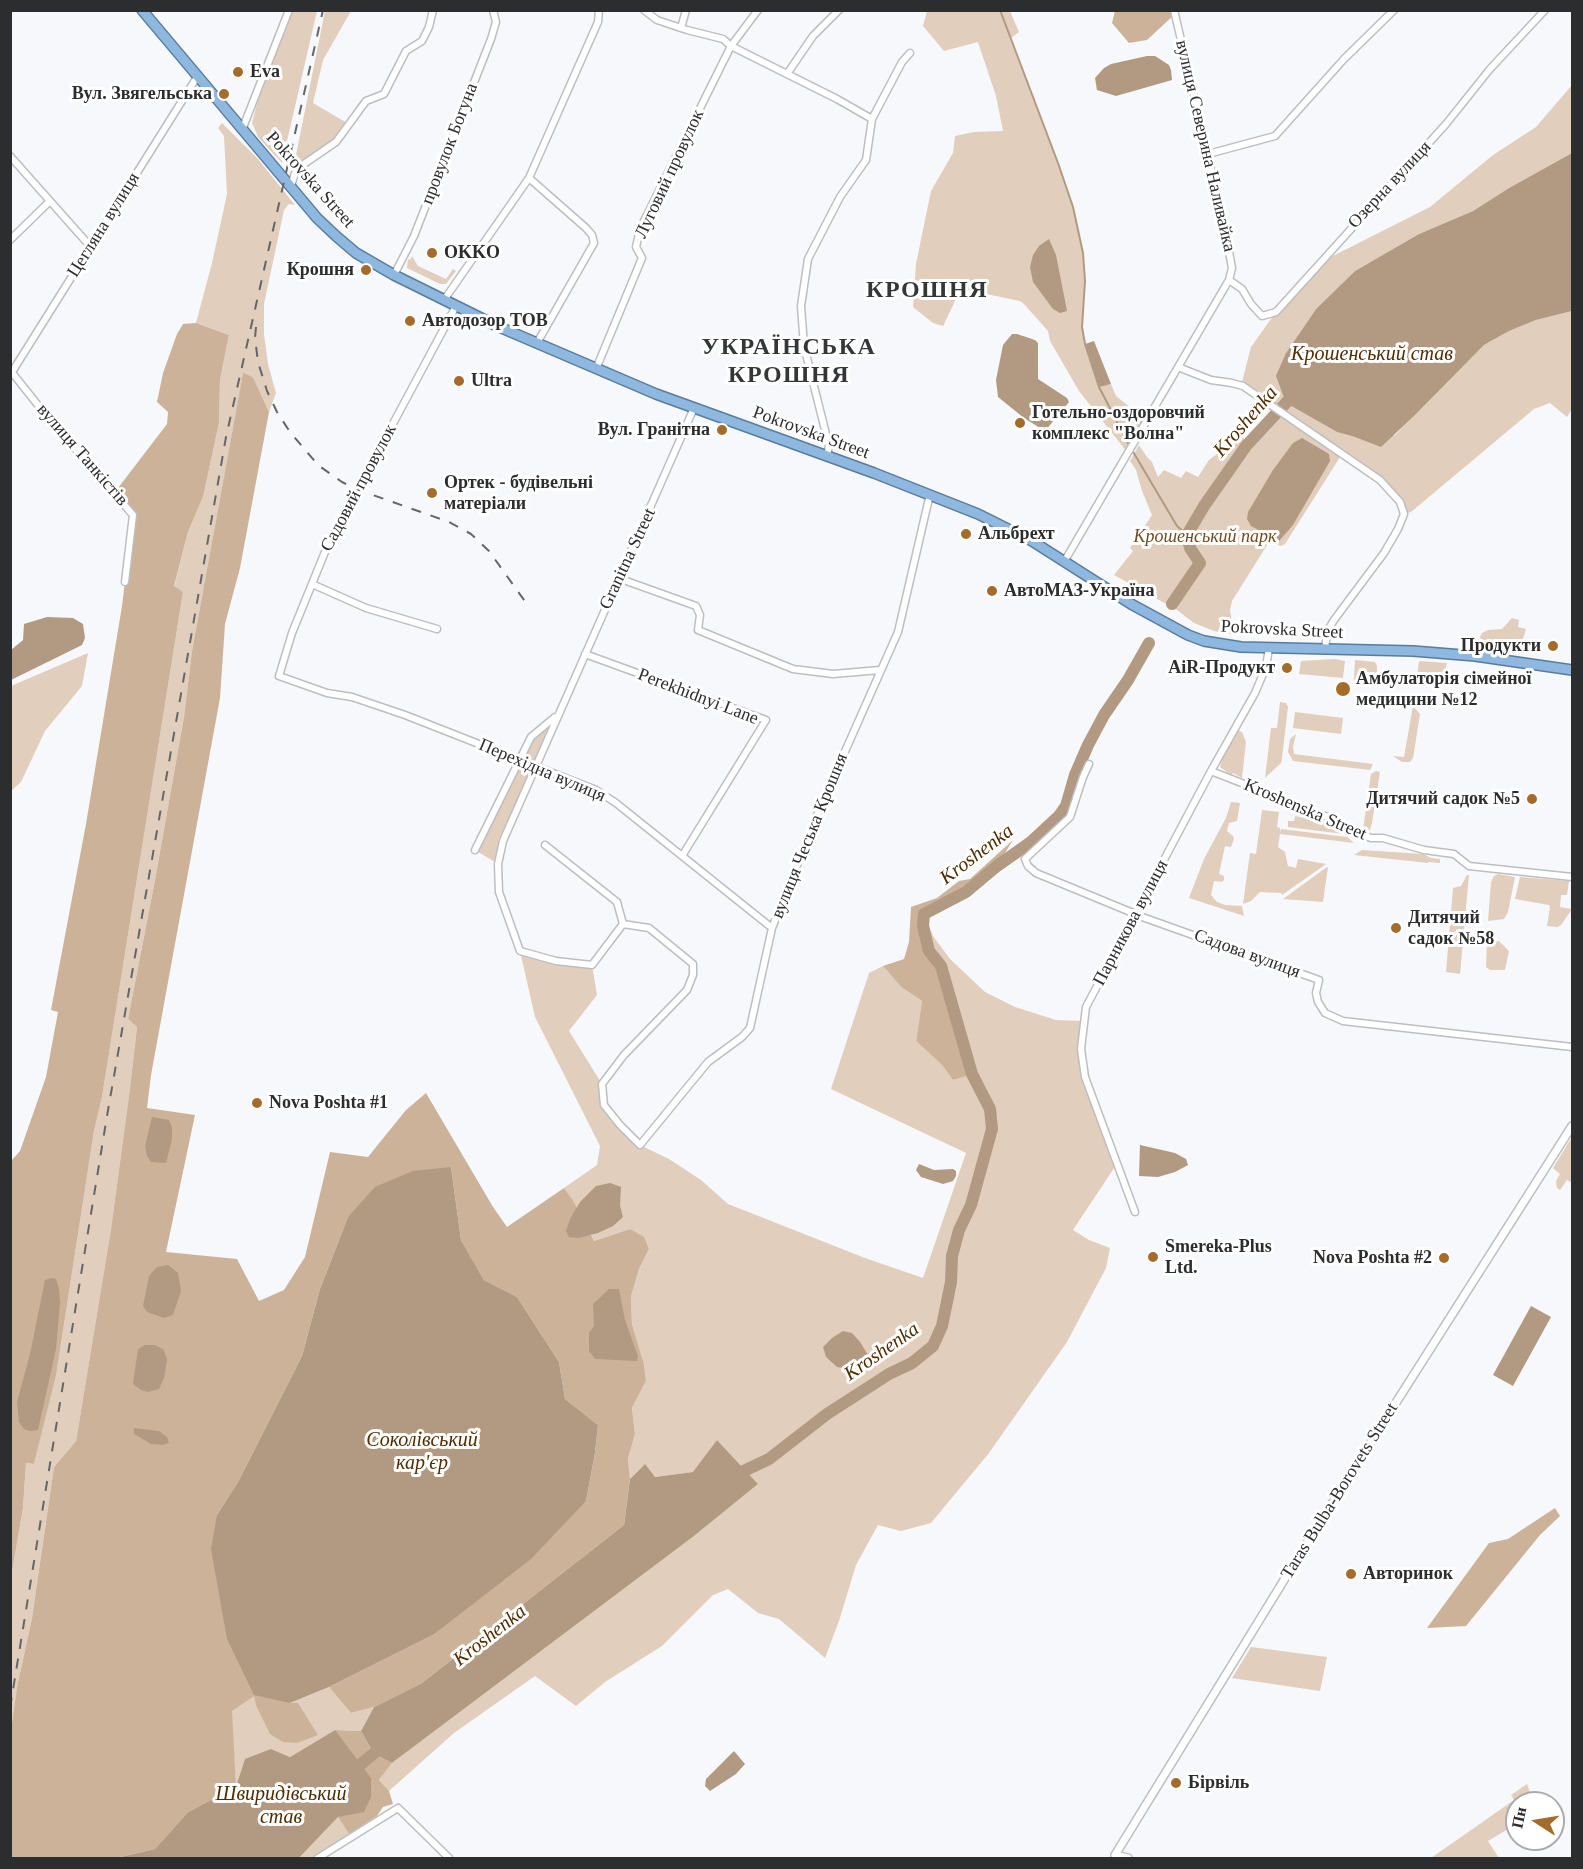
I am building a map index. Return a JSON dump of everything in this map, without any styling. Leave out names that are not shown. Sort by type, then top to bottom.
[{"type":"highway","name":"Pokrovska Street","points":[[142,10],[317,218],[336,236],[356,253],[456,306],[596,369],[694,408],[930,494],[1011,530],[1131,604],[1188,635],[1220,645],[1413,651],[1475,656],[1572,670]]},
{"type":"street","points":[[242,130],[289,10]]},
{"type":"street","points":[[291,186],[301,166],[336,142],[366,101],[384,94],[406,51],[422,41],[429,27],[433,10]]},
{"type":"street","name":"провулок Богуна","points":[[394,275],[414,236],[487,50],[495,22],[493,10]]},
{"type":"street","points":[[444,300],[529,178],[598,22],[599,10]]},
{"type":"street","points":[[644,10],[657,20],[723,39],[731,46],[872,119]]},
{"type":"street","points":[[681,28],[686,10]]},
{"type":"street","points":[[748,10],[748,22]]},
{"type":"street","points":[[731,46],[758,10]]},
{"type":"street","points":[[787,74],[813,36],[839,10]]},
{"type":"street","name":"вулиця Северина Наливайка","points":[[1174,10],[1224,225],[1232,267],[1229,280]]},
{"type":"street","points":[[1208,154],[1275,136],[1344,59],[1394,10]]},
{"type":"street","name":"Озерна вулиця","points":[[1229,280],[1242,289],[1262,316],[1276,312],[1446,124],[1490,69],[1545,10]]},
{"type":"street","name":"Луговий провулок","points":[[596,369],[642,258],[636,247],[640,229],[731,46]]},
{"type":"street","points":[[827,456],[829,446],[804,346],[801,306],[808,259],[840,197],[866,160],[872,119],[902,62],[910,53]]},
{"type":"street","name":"Цегляна вулиця","points":[[11,371],[197,77]]},
{"type":"street","points":[[10,156],[90,246]]},
{"type":"street","points":[[529,178],[586,228],[592,235],[594,243],[537,343]]},
{"type":"street","points":[[10,240],[50,201]]},
{"type":"street","points":[[1064,562],[1229,280]]},
{"type":"street","name":"Садовий провулок","points":[[279,676],[292,633],[327,547],[456,306]]},
{"type":"street","points":[[1178,367],[1211,380],[1239,384],[1380,480],[1400,502],[1404,514],[1384,553],[1327,632],[1325,650]]},
{"type":"street","name":"вулиця Танкістів","points":[[11,371],[45,414],[134,515],[125,582]]},
{"type":"street","name":"Granitna Street","points":[[623,924],[592,965],[556,960],[520,951],[499,892],[498,864],[503,841],[694,408]]},
{"type":"street","name":"вулиця Чеська Крошня","points":[[623,924],[649,928],[693,964],[693,975],[687,990],[624,1055],[602,1084],[604,1105],[640,1145],[708,1062],[742,1037],[750,1028],[772,928],[819,810],[898,632],[930,494]]},
{"type":"street","points":[[618,579],[696,606],[700,615],[698,630],[793,669],[833,674],[880,670]]},
{"type":"street","points":[[312,584],[366,608],[437,628]]},
{"type":"street","name":"Парникова вулиця","points":[[1135,1212],[1085,1077],[1081,1049],[1086,1007],[1211,771],[1256,693],[1266,667],[1269,648]]},
{"type":"street","name":"Perekhidnyi Lane","points":[[585,654],[766,720],[682,856]]},
{"type":"street","name":"Перехідна вулиця","points":[[279,676],[327,693],[352,697],[405,715],[596,790],[616,803],[772,928]]},
{"type":"street","name":"Granitna Street","points":[[475,850],[531,737],[561,710]]},
{"type":"street","name":"Садова вулиця","points":[[1089,764],[1070,817],[1026,859],[1028,866],[1036,873],[1144,918],[1319,980],[1316,993],[1318,1002],[1325,1013],[1343,1021],[1572,1047]]},
{"type":"street","name":"Kroshenska Street","points":[[1211,771],[1293,806],[1329,817],[1371,838],[1383,838],[1424,850],[1454,854],[1469,866],[1572,878]]},
{"type":"street","points":[[545,845],[617,902],[623,924]]},
{"type":"street","name":"Taras Bulba-Borovets Street","points":[[1114,1857],[1296,1561],[1572,1126]]},
{"type":"street","points":[[318,1858],[398,1808],[448,1858]]},
{"type":"street","points":[[436,1858],[443,1853]]},
{"type":"street","points":[[1114,1857],[1128,1858]]},
{"type":"green space","points":[[292,11],[317,11],[282,163],[258,137],[252,123],[258,100]]},
{"type":"green space","points":[[325,11],[351,11],[323,60],[313,103],[347,123],[329,145],[296,165],[293,170]]},
{"type":"green space","points":[[927,11],[1010,11],[1019,32],[1011,38],[1073,207],[1083,253],[1085,281],[1082,327],[1089,358],[1099,386],[1111,384],[1116,396],[1146,420],[1127,452],[1079,391],[1050,341],[1048,331],[1020,301],[967,290],[956,299],[943,326],[933,323],[913,307],[916,264],[931,191],[953,153],[955,136],[974,132],[1003,131],[996,96],[978,42],[944,51],[923,26]]},
{"type":"green space","name":"Крошенський парк","points":[[1572,85],[1572,153],[1473,211],[1419,234],[1355,271],[1316,309],[1286,353],[1286,403],[1337,432],[1355,437],[1395,435],[1484,345],[1536,320],[1572,311],[1572,409],[1567,417],[1550,403],[1534,409],[1411,512],[1404,514],[1402,508],[1380,480],[1342,454],[1285,544],[1281,546],[1269,542],[1232,601],[1230,610],[1234,635],[1214,631],[1194,623],[1177,610],[1114,575],[1133,551],[1130,548],[1152,515],[1136,470],[1130,461],[1139,445],[1152,462],[1158,477],[1164,470],[1181,478],[1186,471],[1198,477],[1209,460],[1227,446],[1236,432],[1245,440],[1258,429],[1275,408],[1242,382],[1251,347],[1276,312],[1319,263],[1430,207],[1493,155],[1536,127]]},
{"type":"green space","points":[[222,123],[258,159],[295,205],[289,204],[284,210],[264,304],[264,334],[268,364],[276,393],[269,412],[253,377],[243,374],[192,651],[184,717],[155,880],[128,1019],[137,1027],[130,1088],[111,1229],[76,1441],[54,1467],[32,1618],[17,1687],[11,1730],[11,1578],[23,1508],[26,1463],[34,1464],[56,1376],[183,592],[174,587],[188,532],[203,497],[219,423],[220,380],[229,335],[196,323],[227,194],[224,136],[218,128]]},
{"type":"green space","points":[[412,256],[418,266],[446,279],[453,269],[456,271],[446,284],[440,284],[407,268],[408,259],[410,260]]},
{"type":"green space","points":[[1512,618],[1519,620],[1518,627],[1526,629],[1520,648],[1482,643],[1480,637],[1482,633],[1502,629]]},
{"type":"green space","points":[[88,653],[82,686],[45,731],[21,782],[11,791],[11,686]]},
{"type":"green space","points":[[1335,659],[1345,661],[1343,678],[1299,674],[1301,661]]},
{"type":"green space","points":[[1355,660],[1375,662],[1377,681],[1354,680]]},
{"type":"green space","points":[[1419,662],[1447,663],[1444,674],[1440,677],[1417,675]]},
{"type":"green space","points":[[1280,702],[1286,703],[1288,707],[1282,758],[1281,763],[1265,778],[1271,728],[1277,728]]},
{"type":"green space","points":[[1413,706],[1420,714],[1413,758],[1410,762],[1402,762],[1393,756],[1404,757]]},
{"type":"green space","points":[[1295,712],[1343,718],[1341,734],[1293,728]]},
{"type":"green space","points":[[553,728],[503,841],[498,864],[475,850],[531,737]]},
{"type":"green space","points":[[1237,730],[1242,732],[1246,742],[1242,778],[1233,773],[1231,775],[1220,767]]},
{"type":"green space","points":[[1296,734],[1294,754],[1373,764],[1370,770],[1293,761],[1288,752],[1290,739]]},
{"type":"green space","points":[[1376,771],[1380,772],[1372,823],[1370,830],[1366,831],[1363,830],[1371,774]]},
{"type":"green space","points":[[1231,802],[1240,803],[1237,821],[1229,823],[1227,831],[1234,839],[1231,847],[1225,846],[1219,874],[1224,876],[1224,880],[1214,881],[1211,895],[1217,902],[1225,905],[1242,906],[1244,916],[1189,898],[1204,859],[1226,818]]},
{"type":"green space","points":[[1262,810],[1279,812],[1277,827],[1280,828],[1280,833],[1281,829],[1347,837],[1354,843],[1280,834],[1278,847],[1285,852],[1288,866],[1296,868],[1298,859],[1326,864],[1282,895],[1281,893],[1260,892],[1251,901],[1243,904],[1250,853],[1256,854]]},
{"type":"green space","points":[[1295,816],[1320,821],[1344,834],[1288,827],[1288,821],[1294,821]]},
{"type":"green space","points":[[1362,850],[1423,854],[1440,859],[1440,863],[1354,855]]},
{"type":"green space","points":[[1327,867],[1323,902],[1283,899]]},
{"type":"green space","points":[[1498,874],[1515,877],[1508,912],[1504,919],[1488,921],[1491,882]]},
{"type":"green space","points":[[1469,875],[1460,974],[1446,972],[1453,888],[1461,886]]},
{"type":"green space","points":[[1520,877],[1569,881],[1567,895],[1561,895],[1560,907],[1572,909],[1561,925],[1547,926],[1549,905],[1515,899]]},
{"type":"green space","points":[[924,914],[933,936],[950,959],[985,992],[1015,1007],[1056,1020],[1083,1021],[1085,1077],[1118,1162],[1073,1230],[1089,1240],[1110,1248],[1106,1268],[1067,1342],[989,1453],[931,1523],[901,1531],[878,1525],[856,1565],[825,1658],[779,1619],[758,1613],[728,1589],[713,1595],[662,1646],[605,1682],[576,1706],[535,1676],[454,1733],[389,1791],[379,1780],[392,1763],[694,1536],[758,1484],[717,1440],[694,1472],[655,1477],[644,1465],[630,1479],[628,1459],[635,1434],[632,1408],[646,1381],[644,1364],[632,1324],[631,1295],[639,1269],[649,1249],[630,1229],[594,1241],[573,1200],[564,1188],[597,1165],[600,1146],[535,1017],[520,951],[556,961],[592,965],[597,995],[569,1031],[602,1084],[604,1105],[640,1145],[669,1159],[701,1180],[728,1204],[865,1258],[923,1278],[966,1153],[831,1089],[869,973],[883,966],[901,987],[922,1001],[916,1041],[942,1065],[953,1080],[972,1073],[941,966],[929,951],[923,926]]},
{"type":"green space","points":[[1487,941],[1499,941],[1509,951],[1505,970],[1490,970],[1486,967]]},
{"type":"green space","points":[[1572,1137],[1572,1183],[1567,1180],[1560,1190],[1557,1188],[1556,1181],[1560,1174],[1553,1168]]},
{"type":"green space","points":[[1251,1647],[1327,1657],[1320,1691],[1232,1678]]},
{"type":"green space","points":[[329,1687],[351,1713],[374,1707],[361,1731],[335,1730],[290,1757],[271,1749],[236,1787],[231,1711],[254,1695],[256,1706],[270,1733],[297,1743],[317,1734],[298,1704],[290,1703]]},
{"type":"green space","points":[[1527,1784],[1530,1791],[1517,1791]]},
{"type":"green space","points":[[1505,1806],[1505,1831],[1488,1841],[1499,1858],[1431,1858]]},
{"type":"green space","points":[[338,1817],[349,1834],[314,1858],[299,1858]]},
{"type":"shaded area","points":[[1115,11],[1174,11],[1175,14],[1147,40],[1129,43],[1112,23]]},
{"type":"shaded area","points":[[196,323],[229,335],[220,380],[219,423],[203,497],[188,532],[174,586],[183,592],[102,1097],[94,1131],[56,1376],[34,1464],[26,1463],[23,1508],[11,1578],[11,1161],[20,1151],[46,1077],[58,1012],[51,1010],[86,824],[122,606],[133,515],[115,492],[167,424],[168,412],[157,402],[163,373],[183,324]]},
{"type":"shaded area","points":[[243,373],[253,377],[269,412],[240,568],[225,624],[220,698],[151,1075],[147,1108],[195,1115],[166,1252],[237,1259],[259,1301],[284,1290],[305,1257],[330,1152],[368,1157],[406,1110],[426,1093],[507,1227],[564,1188],[573,1200],[594,1241],[630,1229],[644,1237],[649,1249],[639,1269],[631,1296],[632,1324],[644,1364],[646,1381],[632,1408],[635,1434],[628,1459],[630,1479],[624,1525],[422,1683],[374,1707],[351,1713],[329,1687],[433,1635],[586,1501],[598,1425],[565,1399],[559,1362],[517,1297],[484,1280],[461,1240],[451,1167],[348,1217],[320,1289],[302,1356],[238,1482],[217,1515],[290,1703],[298,1703],[318,1735],[297,1743],[283,1742],[270,1734],[256,1706],[254,1696],[232,1711],[236,1787],[188,1812],[155,1849],[116,1858],[11,1858],[11,1730],[17,1687],[32,1618],[54,1467],[76,1441],[111,1229],[130,1088],[137,1027],[128,1019],[155,880],[184,717],[192,651]]},
{"type":"shaded area","points":[[1013,840],[997,866],[966,892],[924,914],[923,926],[929,951],[941,966],[972,1074],[953,1080],[942,1065],[916,1041],[922,1001],[901,987],[883,966],[904,959],[909,942],[911,907],[937,898],[959,881],[970,879]]},
{"type":"shaded area","points":[[1555,1508],[1560,1516],[1540,1535],[1466,1626],[1427,1628],[1489,1543],[1508,1539]]},
{"type":"shaded area","points":[[335,1730],[361,1731],[374,1754],[392,1763],[379,1780],[389,1791],[393,1804],[383,1807],[377,1816],[349,1834],[338,1817]]},
{"type":"water","points":[[1155,56],[1169,65],[1172,80],[1116,96],[1097,90],[1095,78],[1104,68],[1111,64]]},
{"type":"water","name":"Крошенський став","points":[[1572,153],[1572,311],[1536,320],[1484,345],[1381,447],[1337,432],[1286,403],[1276,376],[1286,353],[1316,309],[1355,271],[1419,234],[1473,211]]},
{"type":"water","points":[[1049,239],[1056,255],[1067,311],[1060,313],[1053,309],[1033,282],[1030,267],[1033,255],[1039,246]]},
{"type":"water","points":[[1012,334],[1035,340],[1038,343],[1038,379],[1067,398],[1069,402],[1045,431],[998,397],[996,380],[1003,345]]},
{"type":"water","points":[[1094,341],[1111,384],[1099,387],[1085,344]]},
{"type":"water","points":[[1302,438],[1329,454],[1330,461],[1293,525],[1279,541],[1251,526],[1247,519],[1248,512],[1273,470],[1293,443]]},
{"type":"water","points":[[47,617],[73,618],[83,624],[85,638],[82,645],[11,680],[11,650],[23,640],[24,624]]},
{"type":"water","points":[[152,1117],[169,1120],[172,1127],[172,1139],[166,1163],[151,1162],[147,1156],[145,1146]]},
{"type":"water","points":[[1140,1145],[1175,1153],[1186,1159],[1188,1165],[1158,1177],[1139,1176]]},
{"type":"water","points":[[919,1164],[934,1170],[953,1169],[956,1171],[956,1176],[953,1181],[943,1184],[921,1177],[916,1170]]},
{"type":"water","name":"Соколівський кар'єр","points":[[451,1167],[461,1240],[484,1280],[517,1297],[559,1362],[565,1399],[598,1425],[586,1501],[531,1559],[433,1635],[329,1687],[290,1703],[254,1695],[227,1639],[211,1549],[217,1515],[238,1482],[302,1356],[320,1289],[348,1217],[375,1187],[413,1171]]},
{"type":"water","points":[[610,1183],[621,1187],[620,1206],[623,1217],[613,1226],[598,1233],[578,1238],[569,1237],[566,1231],[580,1202],[596,1186]]},
{"type":"water","points":[[168,1265],[178,1273],[181,1291],[173,1315],[164,1318],[147,1312],[143,1306],[149,1276],[157,1267]]},
{"type":"water","points":[[56,1279],[60,1303],[56,1349],[38,1430],[30,1431],[24,1429],[19,1422],[17,1402],[30,1354],[45,1280]]},
{"type":"water","points":[[609,1289],[619,1289],[625,1320],[638,1356],[637,1361],[595,1359],[589,1351],[589,1333],[594,1326],[593,1304]]},
{"type":"water","points":[[1531,1306],[1551,1317],[1513,1386],[1493,1375]]},
{"type":"water","points":[[843,1331],[852,1333],[860,1342],[868,1355],[867,1364],[848,1369],[837,1367],[826,1357],[823,1347]]},
{"type":"water","points":[[145,1345],[155,1345],[164,1350],[167,1360],[164,1378],[159,1389],[148,1392],[133,1384],[138,1349]]},
{"type":"water","points":[[134,1428],[159,1431],[167,1437],[169,1443],[151,1444],[134,1434]]},
{"type":"water","points":[[717,1440],[758,1484],[694,1536],[392,1763],[374,1754],[361,1731],[374,1707],[422,1683],[624,1525],[630,1479],[645,1464],[655,1477],[693,1472]]},
{"type":"water","name":"Швиридівський став","points":[[335,1730],[371,1778],[371,1797],[364,1812],[338,1817],[299,1858],[116,1858],[155,1849],[188,1812],[236,1787],[245,1759],[271,1749],[290,1757]]},
{"type":"water","points":[[734,1751],[745,1764],[736,1774],[710,1791],[705,1786],[706,1779]]},
{"type":"waterway","points":[[1000,10],[1073,207],[1083,253],[1085,281],[1082,327],[1085,344],[1099,387],[1129,445]]},
{"type":"waterway","name":"Kroshenka","points":[[1172,604],[1200,563],[1190,548],[1187,535],[1204,506],[1246,446],[1297,391]]},
{"type":"waterway","points":[[1132,450],[1177,526],[1187,535]]},
{"type":"waterway","name":"Kroshenka","points":[[731,1477],[769,1459],[827,1414],[889,1374],[912,1363],[933,1346],[942,1326],[951,1282],[952,1256],[959,1230],[971,1205],[992,1129],[990,1109],[972,1074],[941,966],[929,951],[923,926],[924,914],[966,892],[1031,842],[1059,816],[1066,806],[1075,775],[1088,745],[1149,643]]},
{"type":"waterway","name":"Kroshenka","points":[[348,1775],[385,1744]]},
{"type":"railway","points":[[10,1708],[107,1116],[226,437],[323,10]]},
{"type":"railway","points":[[256,327],[258,362],[267,391],[290,432],[318,465],[356,489],[449,522],[471,534],[489,551],[529,607]]},
{"type":"place","name":"Eva","points":[[238,72]]},
{"type":"place","name":"Вул. Звягельська","points":[[224,94]]},
{"type":"place","name":"OKKO","points":[[432,253]]},
{"type":"place","name":"Крошня","points":[[366,270]]},
{"type":"place","name":"Автодозор ТОВ","points":[[410,321]]},
{"type":"place","name":"Ultra","points":[[459,381]]},
{"type":"place","name":"Готельно-оздоровчий комплекс \"Волна\"","points":[[1020,423]]},
{"type":"place","name":"Вул. Гранітна","points":[[722,430]]},
{"type":"place","name":"Ортек - будівельні матеріали","points":[[432,493]]},
{"type":"place","name":"Альбрехт","points":[[966,534]]},
{"type":"place","name":"АвтоМАЗ-Україна","points":[[992,591]]},
{"type":"place","name":"Продукти","points":[[1553,646]]},
{"type":"place","name":"AiR-Продукт","points":[[1287,668]]},
{"type":"place","name":"Амбулаторія сімейної медицини №12","points":[[1343,689]]},
{"type":"place","name":"Дитячий садок №5","points":[[1532,799]]},
{"type":"place","name":"Дитячий садок №58","points":[[1396,928]]},
{"type":"place","name":"Nova Poshta #1","points":[[257,1103]]},
{"type":"place","name":"Smereka-Plus Ltd.","points":[[1153,1257]]},
{"type":"place","name":"Nova Poshta #2","points":[[1444,1258]]},
{"type":"place","name":"Авторинок","points":[[1351,1574]]},
{"type":"place","name":"Бірвіль","points":[[1176,1783]]},
{"type":"district","name":"КРОШНЯ","points":[[927,291]]},
{"type":"district","name":"УКРАЇНСЬКА КРОШНЯ","points":[[789,362]]}]
